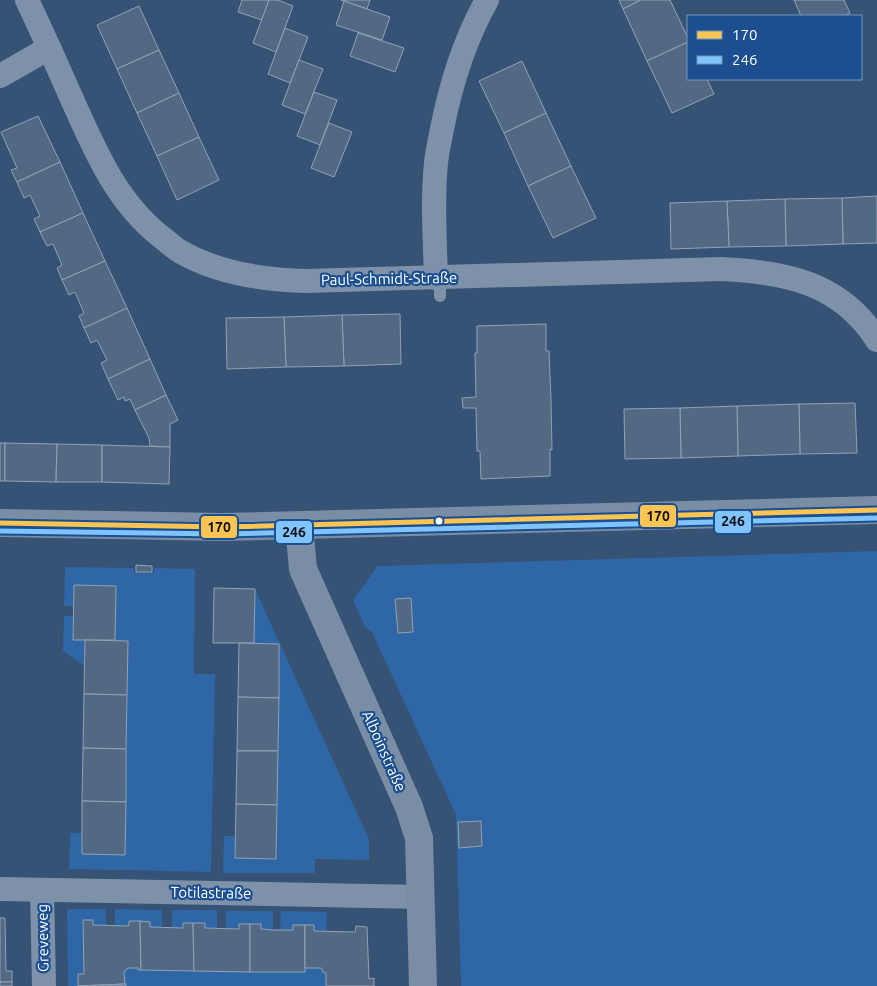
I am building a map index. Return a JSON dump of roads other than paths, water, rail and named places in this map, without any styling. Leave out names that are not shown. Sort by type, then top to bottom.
[{"type":"main road","points":[[0,523],[223,527],[299,526],[877,510]]},
{"type":"main road","name":"Alboinstraße","points":[[299,526],[302,570],[409,807],[419,838],[423,986]]},
{"type":"street","name":"Paul-Schmidt-Straße","points":[[27,0],[99,160],[119,193],[146,224],[180,252],[229,270],[288,281],[439,284],[722,269],[754,270],[802,281],[842,300],[863,321],[877,340]]},
{"type":"street","points":[[439,284],[434,202],[436,162],[449,95],[458,64],[474,24],[487,0]]},
{"type":"street","points":[[0,76],[50,48]]},
{"type":"street","name":"Totilastraße","points":[[0,889],[422,897]]},
{"type":"street","name":"Greveweg","points":[[42,890],[44,986]]}]
